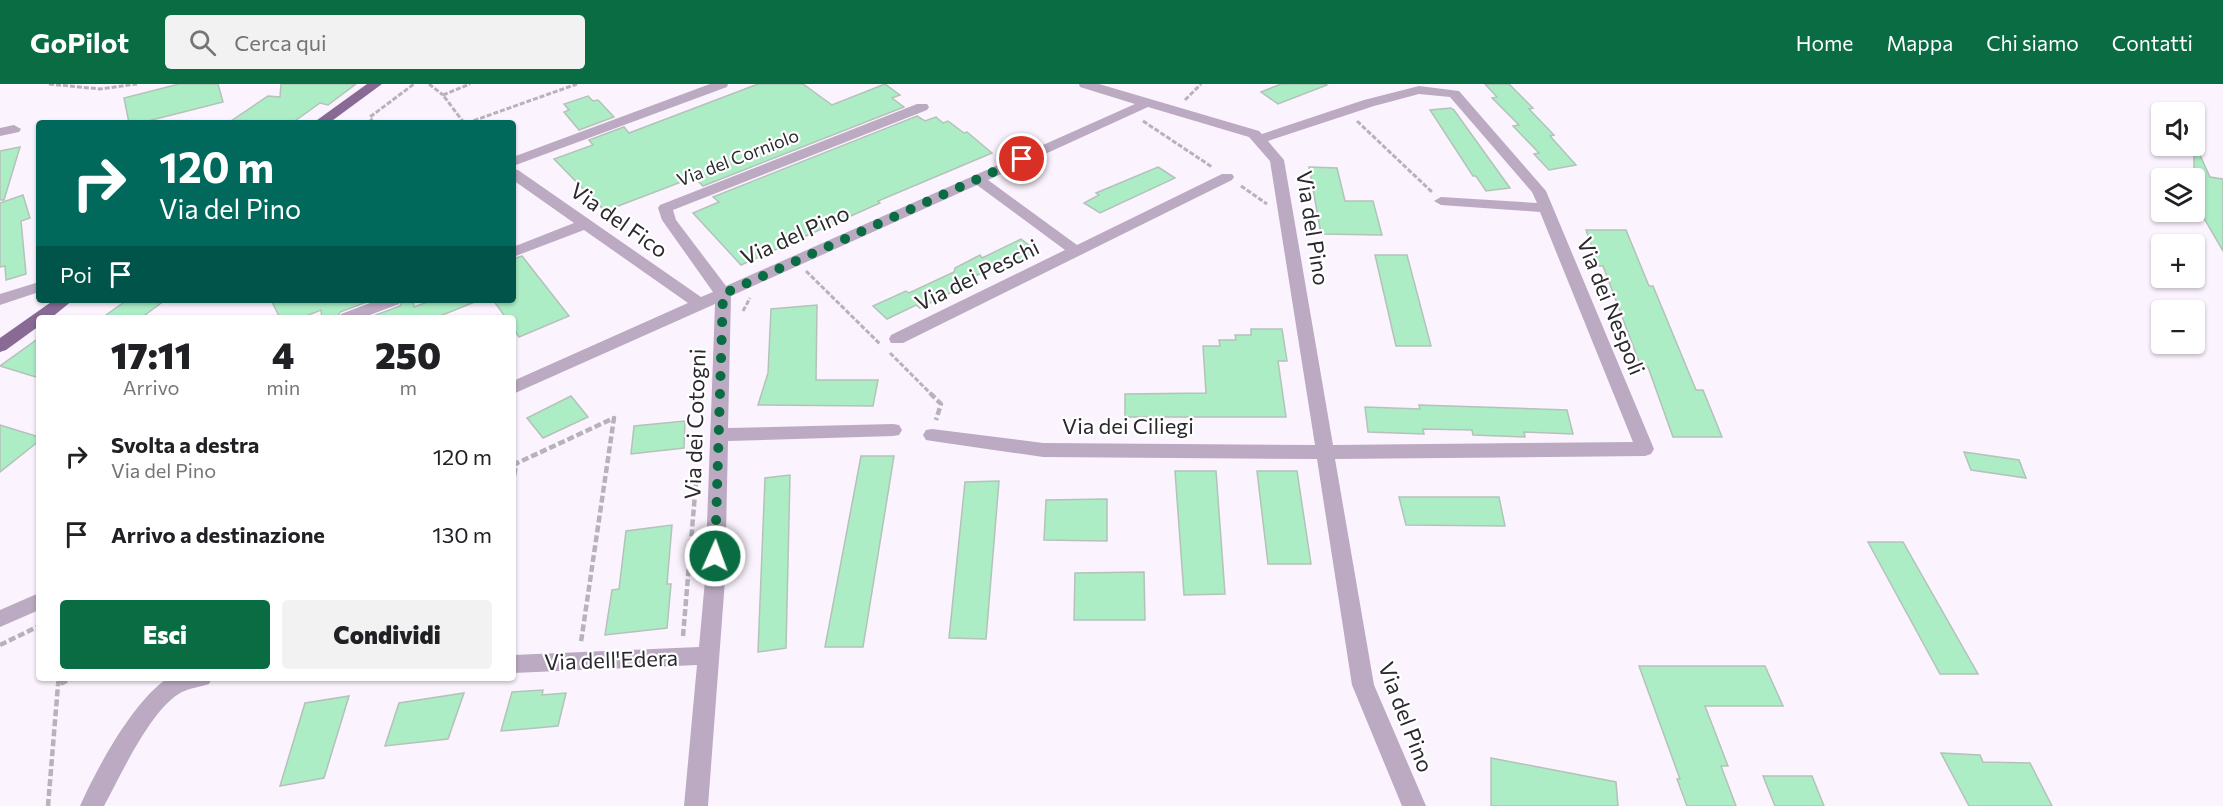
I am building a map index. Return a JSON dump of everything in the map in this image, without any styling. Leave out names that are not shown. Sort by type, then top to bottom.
[{"type":"main road","points":[[324,120],[376,84]]},
{"type":"main road","points":[[43,315],[61,303]]},
{"type":"main road","points":[[0,346],[36,320]]},
{"type":"street","points":[[516,161],[722,84]]},
{"type":"street","points":[[1085,84],[1148,103]]},
{"type":"street","name":"Via dei Nespoli","points":[[1258,140],[1346,110],[1419,90],[1454,94],[1539,191],[1645,449],[1325,452]]},
{"type":"street","name":"Via del Pino","points":[[516,387],[1148,103],[1254,134],[1277,160],[1363,685],[1414,806]]},
{"type":"street","name":"Via del Corniolo","points":[[723,294],[669,220],[665,208],[922,107]]},
{"type":"street","name":"Via del Fico","points":[[516,174],[700,304]]},
{"type":"street","name":"Via dei Peschi","points":[[897,339],[1227,177]]},
{"type":"street","name":"Via dei Peschi","points":[[978,179],[1076,251]]},
{"type":"street","points":[[1441,201],[1546,208]]},
{"type":"street","points":[[516,251],[585,224]]},
{"type":"street","points":[[0,300],[36,288]]},
{"type":"street","name":"Via dei Cotogni","points":[[696,806],[715,580],[723,294]]},
{"type":"street","points":[[356,315],[386,303]]},
{"type":"street","points":[[719,435],[893,430]]},
{"type":"street","name":"Via dei Ciliegi","points":[[932,435],[1043,450],[1325,452]]},
{"type":"street","points":[[0,619],[36,603]]},
{"type":"street","name":"Via dell'Edera","points":[[516,664],[708,656]]},
{"type":"street","points":[[92,806],[144,715],[164,693],[177,684],[189,681]]},
{"type":"path","points":[[49,84],[100,89],[137,84]]},
{"type":"path","points":[[372,120],[370,117],[414,84]]},
{"type":"path","points":[[429,84],[443,95],[464,120]]},
{"type":"path","points":[[443,95],[470,84]]},
{"type":"path","points":[[475,120],[577,84]]},
{"type":"path","points":[[1180,105],[1201,84]]},
{"type":"path","points":[[1346,110],[1441,201]]},
{"type":"path","points":[[516,464],[614,418],[578,661]]},
{"type":"path","points":[[683,636],[696,475]]},
{"type":"path","points":[[0,645],[36,627]]},
{"type":"path","points":[[48,806],[59,681]]},
{"type":"path","points":[[58,685],[67,681]]},
{"type":"building","points":[[179,84],[218,84],[223,102],[152,120],[128,120],[124,98]]},
{"type":"building","points":[[281,84],[356,84],[328,105],[320,103],[296,120],[232,120],[268,96],[280,97]]},
{"type":"building","points":[[758,84],[803,84],[832,105],[885,84],[900,95],[892,98],[904,107],[703,186],[694,177],[605,211],[554,159],[593,145],[589,140],[624,127],[629,133]]},
{"type":"building","points":[[1281,84],[1327,85],[1278,104],[1261,92]]},
{"type":"building","points":[[1485,84],[1509,84],[1533,108],[1529,109],[1554,135],[1550,136],[1576,165],[1549,170],[1534,154],[1539,153],[1513,126],[1519,125],[1492,98],[1497,97]]},
{"type":"building","points":[[588,96],[593,101],[598,100],[614,117],[579,130],[564,112],[569,110],[564,104]]},
{"type":"building","points":[[1451,108],[1510,188],[1486,191],[1476,176],[1473,176],[1430,110]]},
{"type":"building","points":[[917,116],[925,121],[936,117],[943,123],[948,121],[964,133],[967,132],[992,153],[878,201],[880,203],[741,265],[693,213],[719,202],[713,197]]},
{"type":"building","points":[[20,147],[4,200],[0,200],[0,151]]},
{"type":"building","points":[[2194,156],[2200,156],[2210,177],[2223,179],[2223,251],[2205,220],[2205,168],[2194,168]]},
{"type":"building","points":[[1158,167],[1175,178],[1100,213],[1084,203],[1099,195],[1096,193]]},
{"type":"building","points":[[1309,167],[1337,168],[1345,201],[1373,201],[1382,235],[1321,234]]},
{"type":"building","points":[[23,195],[30,218],[21,221],[26,274],[6,280],[5,266],[0,267],[0,203]]},
{"type":"building","points":[[1586,230],[1626,230],[1649,286],[1653,286],[1696,390],[1703,390],[1722,437],[1673,437],[1648,367],[1641,367],[1603,266],[1599,266]]},
{"type":"building","points":[[1021,239],[1037,251],[999,269],[990,269],[969,279],[968,284],[920,308],[916,305],[887,319],[873,306],[906,291],[909,293],[954,272],[955,268],[980,255],[982,258]]},
{"type":"building","points":[[1375,255],[1407,255],[1431,346],[1396,346]]},
{"type":"building","points":[[522,256],[569,316],[519,337],[516,332],[516,315],[504,315],[495,303],[516,303],[516,258]]},
{"type":"building","points":[[123,303],[161,303],[145,315],[106,315]]},
{"type":"building","points":[[272,303],[364,303],[340,312],[338,315],[322,315],[321,310],[308,315],[278,315]]},
{"type":"building","points":[[402,303],[413,303],[414,307],[425,303],[472,303],[442,315],[376,315],[400,306]]},
{"type":"building","points":[[817,305],[816,380],[878,380],[873,406],[758,405],[768,373],[771,309]]},
{"type":"building","points":[[1251,329],[1282,329],[1287,361],[1278,361],[1286,417],[1125,417],[1125,394],[1206,393],[1203,346],[1220,346],[1219,340],[1236,340],[1235,335],[1251,335]]},
{"type":"building","points":[[36,340],[36,377],[0,366]]},
{"type":"building","points":[[571,396],[588,417],[543,438],[527,418]]},
{"type":"building","points":[[1419,405],[1567,410],[1573,434],[1524,432],[1525,437],[1473,435],[1472,430],[1423,429],[1424,434],[1368,432],[1365,407],[1420,409]]},
{"type":"building","points":[[685,421],[684,448],[631,454],[634,426]]},
{"type":"building","points":[[0,425],[36,436],[36,443],[0,472]]},
{"type":"building","points":[[1964,452],[2019,460],[2026,478],[1971,470]]},
{"type":"building","points":[[861,456],[894,456],[863,647],[825,647]]},
{"type":"building","points":[[1175,471],[1216,471],[1225,594],[1184,595]]},
{"type":"building","points":[[1257,471],[1297,471],[1311,564],[1268,564]]},
{"type":"building","points":[[790,475],[786,648],[758,652],[765,478]]},
{"type":"building","points":[[999,481],[986,639],[949,638],[965,482]]},
{"type":"building","points":[[1399,497],[1499,497],[1505,526],[1406,525]]},
{"type":"building","points":[[1107,499],[1107,541],[1044,540],[1046,500]]},
{"type":"building","points":[[672,525],[667,584],[671,584],[667,628],[605,635],[612,590],[619,589],[626,531]]},
{"type":"building","points":[[1868,542],[1903,542],[1978,674],[1940,674]]},
{"type":"building","points":[[1144,572],[1145,620],[1074,620],[1075,573]]},
{"type":"building","points":[[1639,666],[1765,666],[1783,706],[1705,706],[1728,766],[1721,766],[1736,806],[1687,806],[1677,779],[1680,779]]},
{"type":"building","points":[[543,690],[542,695],[566,693],[558,726],[501,731],[512,692]]},
{"type":"building","points":[[464,693],[448,739],[385,746],[399,703]]},
{"type":"building","points":[[349,696],[324,778],[280,786],[305,703]]},
{"type":"building","points":[[1941,753],[1980,755],[1983,762],[2030,763],[2052,806],[1969,806]]},
{"type":"building","points":[[1491,758],[1616,782],[1618,806],[1491,806]]},
{"type":"building","points":[[1763,776],[1812,776],[1824,806],[1775,806]]},
{"type":"route","points":[[715,556],[723,294],[1022,159]]}]
